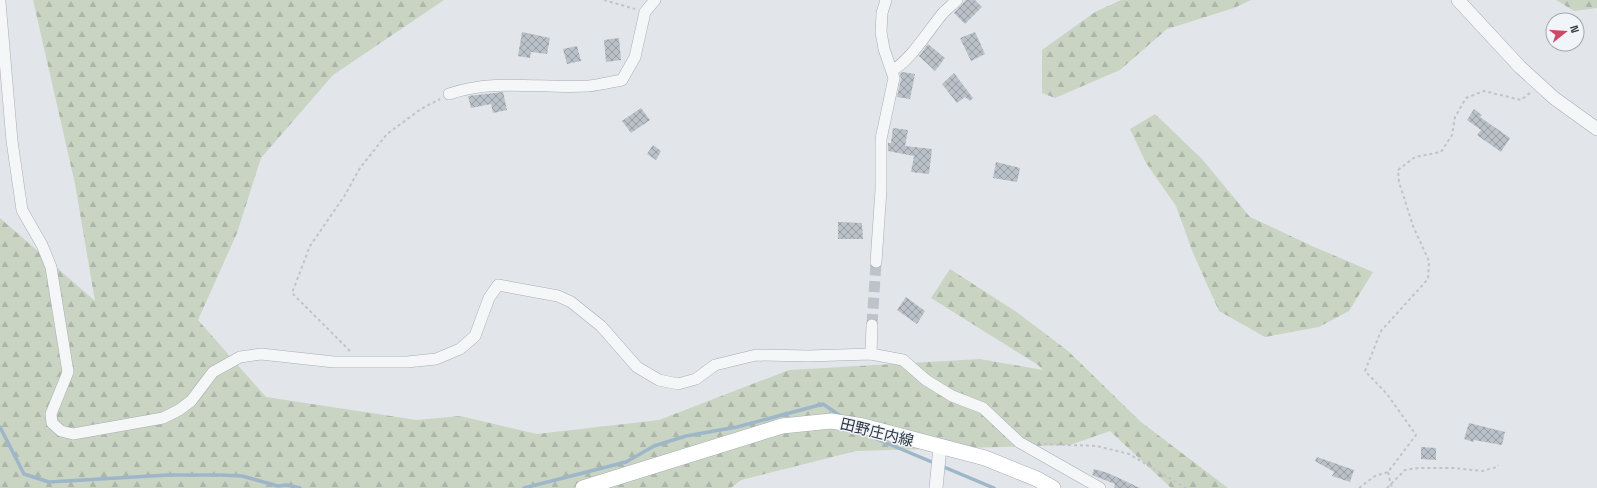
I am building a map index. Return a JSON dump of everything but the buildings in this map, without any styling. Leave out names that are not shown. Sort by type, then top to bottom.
[{"type":"main road","name":"田野庄内線","points":[[583,488],[789,425],[831,421],[863,426],[940,448],[985,458],[1037,479],[1053,488]]},
{"type":"street","points":[[450,94],[468,87],[486,85],[589,86],[622,80],[635,57],[645,12],[656,0]]},
{"type":"street","points":[[876,262],[881,190],[881,139],[886,109],[894,84],[892,70],[884,48],[881,32],[882,13],[886,0]]},
{"type":"street","points":[[892,70],[901,64],[944,13],[957,0]]},
{"type":"street","points":[[1458,0],[1509,56],[1540,86],[1597,129]]},
{"type":"street","points":[[0,2],[12,142],[22,210],[42,245],[51,267],[68,372],[51,414],[52,423],[62,431],[73,434],[163,418],[179,410],[191,401],[213,372],[240,357],[262,354],[334,362],[407,362],[436,359],[460,349],[475,336],[489,298],[498,285],[558,296],[571,302],[601,326],[637,367],[659,380],[672,383],[678,384],[696,379],[715,365],[756,355],[808,356],[871,354],[903,360],[926,380],[952,396],[983,408],[1019,442],[1100,488]]},
{"type":"street","points":[[871,354],[872,325]]},
{"type":"street","points":[[936,488],[940,448]]},
{"type":"path","points":[[604,0],[645,12]]},
{"type":"path","points":[[1359,488],[1375,476],[1388,472],[1416,435],[1387,394],[1365,371],[1381,331],[1428,279],[1429,261],[1413,226],[1399,182],[1398,170],[1415,157],[1441,152],[1452,135],[1455,117],[1466,98],[1484,91],[1521,100],[1540,86]]},
{"type":"path","points":[[362,362],[292,293],[310,246],[345,195],[360,168],[387,134],[421,109],[450,94]]},
{"type":"path","points":[[1041,443],[1097,446],[1128,454],[1186,488]]},
{"type":"path","points":[[1388,488],[1405,470],[1418,468],[1454,468],[1482,471],[1497,467],[1498,465]]},
{"type":"path","points":[[1388,472],[1391,485],[1395,488]]},
{"type":"green space","points":[[33,0],[444,0],[333,75],[261,158],[237,233],[198,320],[266,397],[417,420],[460,416],[537,434],[659,420],[789,370],[980,359],[1043,370],[1038,365],[931,298],[950,269],[1018,313],[1068,351],[1141,422],[1228,488],[1171,488],[1110,431],[1070,445],[856,451],[741,480],[731,488],[0,488],[0,218],[95,301],[75,184]]},
{"type":"green space","points":[[1121,0],[1251,0],[1234,8],[1167,29],[1120,70],[1055,98],[1042,93],[1042,50],[1095,12]]},
{"type":"green space","points":[[1556,0],[1597,0],[1597,8],[1574,11]]},
{"type":"green space","points":[[1155,114],[1202,159],[1250,217],[1373,272],[1349,311],[1319,327],[1265,337],[1219,311],[1193,253],[1176,206],[1146,163],[1130,129]]},
{"type":"waterway","points":[[524,488],[626,462],[654,446],[686,436],[737,427],[823,404],[842,417]]},
{"type":"waterway","points":[[0,427],[24,474],[49,482],[168,475],[221,475],[242,476],[278,486],[287,485],[300,488]]},
{"type":"waterway","points":[[869,434],[877,439],[994,488]]},
{"type":"tunnel","points":[[872,325],[876,262]]}]
